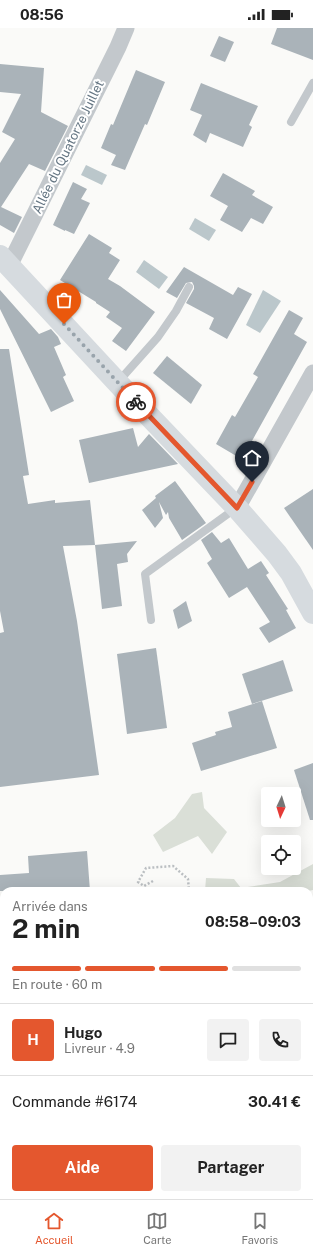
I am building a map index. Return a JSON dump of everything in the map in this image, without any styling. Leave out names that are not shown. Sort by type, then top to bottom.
[{"type":"street","name":"Allée du Quatorze Juillet","points":[[5,261],[118,47],[126,28]]},
{"type":"street","points":[[5,261],[237,508],[277,554],[291,573],[313,613]]},
{"type":"street","points":[[237,508],[313,373]]},
{"type":"lane","points":[[291,122],[313,83]]},
{"type":"lane","points":[[118,382],[158,337],[176,311],[189,287]]},
{"type":"lane","points":[[151,620],[145,574],[237,508]]},
{"type":"path","points":[[153,882],[144,886],[138,882],[146,868],[173,866],[188,880],[189,887]]},
{"type":"shaded area","points":[[86,165],[107,175],[102,185],[81,175]]},
{"type":"shaded area","points":[[195,218],[216,230],[209,241],[189,229]]},
{"type":"shaded area","points":[[144,260],[168,277],[159,289],[136,272]]},
{"type":"shaded area","points":[[263,290],[281,301],[260,333],[246,325]]},
{"type":"shaded area","points":[[202,792],[204,808],[227,832],[212,854],[198,836],[163,852],[153,835],[175,818],[192,794]]},
{"type":"shaded area","points":[[313,864],[313,887],[248,887],[280,882],[293,875],[301,875],[301,871]]},
{"type":"shaded area","points":[[206,878],[234,879],[240,887],[205,887]]},
{"type":"building","points":[[277,28],[313,28],[313,60],[271,44]]},
{"type":"building","points":[[219,36],[234,42],[225,62],[210,56]]},
{"type":"building","points":[[0,64],[44,68],[41,112],[68,126],[45,171],[29,164],[1,207],[22,217],[14,233],[0,225],[0,163],[15,139],[2,132],[21,94],[0,92]]},
{"type":"building","points":[[136,70],[165,82],[147,125],[145,124],[125,170],[111,165],[116,155],[101,148],[111,124],[113,125]]},
{"type":"building","points":[[201,83],[258,106],[249,125],[252,127],[243,147],[210,133],[206,143],[193,135],[202,115],[190,110]]},
{"type":"building","points":[[223,173],[255,191],[252,195],[273,207],[263,224],[251,218],[242,232],[220,220],[228,206],[210,196]]},
{"type":"building","points":[[73,182],[87,189],[81,199],[90,203],[74,234],[53,225]]},
{"type":"building","points":[[89,234],[112,248],[109,253],[120,260],[108,279],[155,312],[126,351],[112,341],[122,328],[106,317],[110,312],[60,280]]},
{"type":"building","points":[[184,267],[233,295],[238,287],[252,294],[227,339],[209,329],[214,318],[186,303],[194,289],[192,282],[186,283],[177,298],[166,292]]},
{"type":"building","points":[[0,290],[39,334],[51,329],[58,337],[61,344],[54,347],[66,375],[63,377],[74,401],[51,412],[0,309]]},
{"type":"building","points":[[289,310],[303,318],[294,334],[307,342],[248,448],[245,446],[238,457],[216,444],[232,415],[235,417],[258,377],[253,374]]},
{"type":"building","points":[[0,349],[9,349],[29,475],[23,476],[28,504],[55,500],[55,503],[90,500],[95,545],[63,546],[77,621],[99,775],[0,787],[0,633],[4,632],[0,611]]},
{"type":"building","points":[[167,356],[202,385],[191,404],[153,373]]},
{"type":"building","points":[[133,428],[138,447],[149,434],[178,464],[89,483],[79,440]]},
{"type":"building","points":[[175,481],[206,523],[182,540],[169,518],[168,512],[166,515],[159,502],[163,518],[155,528],[142,510],[156,498],[155,496]]},
{"type":"building","points":[[313,489],[313,550],[284,508]]},
{"type":"building","points":[[212,532],[221,543],[229,538],[248,569],[261,561],[269,573],[266,575],[288,609],[286,610],[296,628],[269,643],[259,628],[270,622],[247,587],[229,598],[207,563],[212,559],[201,540]]},
{"type":"building","points":[[137,541],[127,554],[128,562],[117,564],[122,606],[102,609],[95,545]]},
{"type":"building","points":[[186,601],[192,621],[178,629],[173,610]]},
{"type":"building","points":[[156,648],[167,728],[127,734],[117,654]]},
{"type":"building","points":[[283,660],[293,691],[252,704],[242,674]]},
{"type":"building","points":[[262,701],[277,748],[201,771],[192,743],[216,735],[215,732],[232,727],[228,712]]},
{"type":"building","points":[[313,763],[313,820],[310,820],[301,792],[301,787],[299,787],[294,770]]},
{"type":"building","points":[[87,851],[90,887],[0,887],[0,875],[29,873],[28,856]]},
{"type":"way so far","points":[[64,324],[136,402]]},
{"type":"route","points":[[136,402],[237,508],[252,482]]}]
